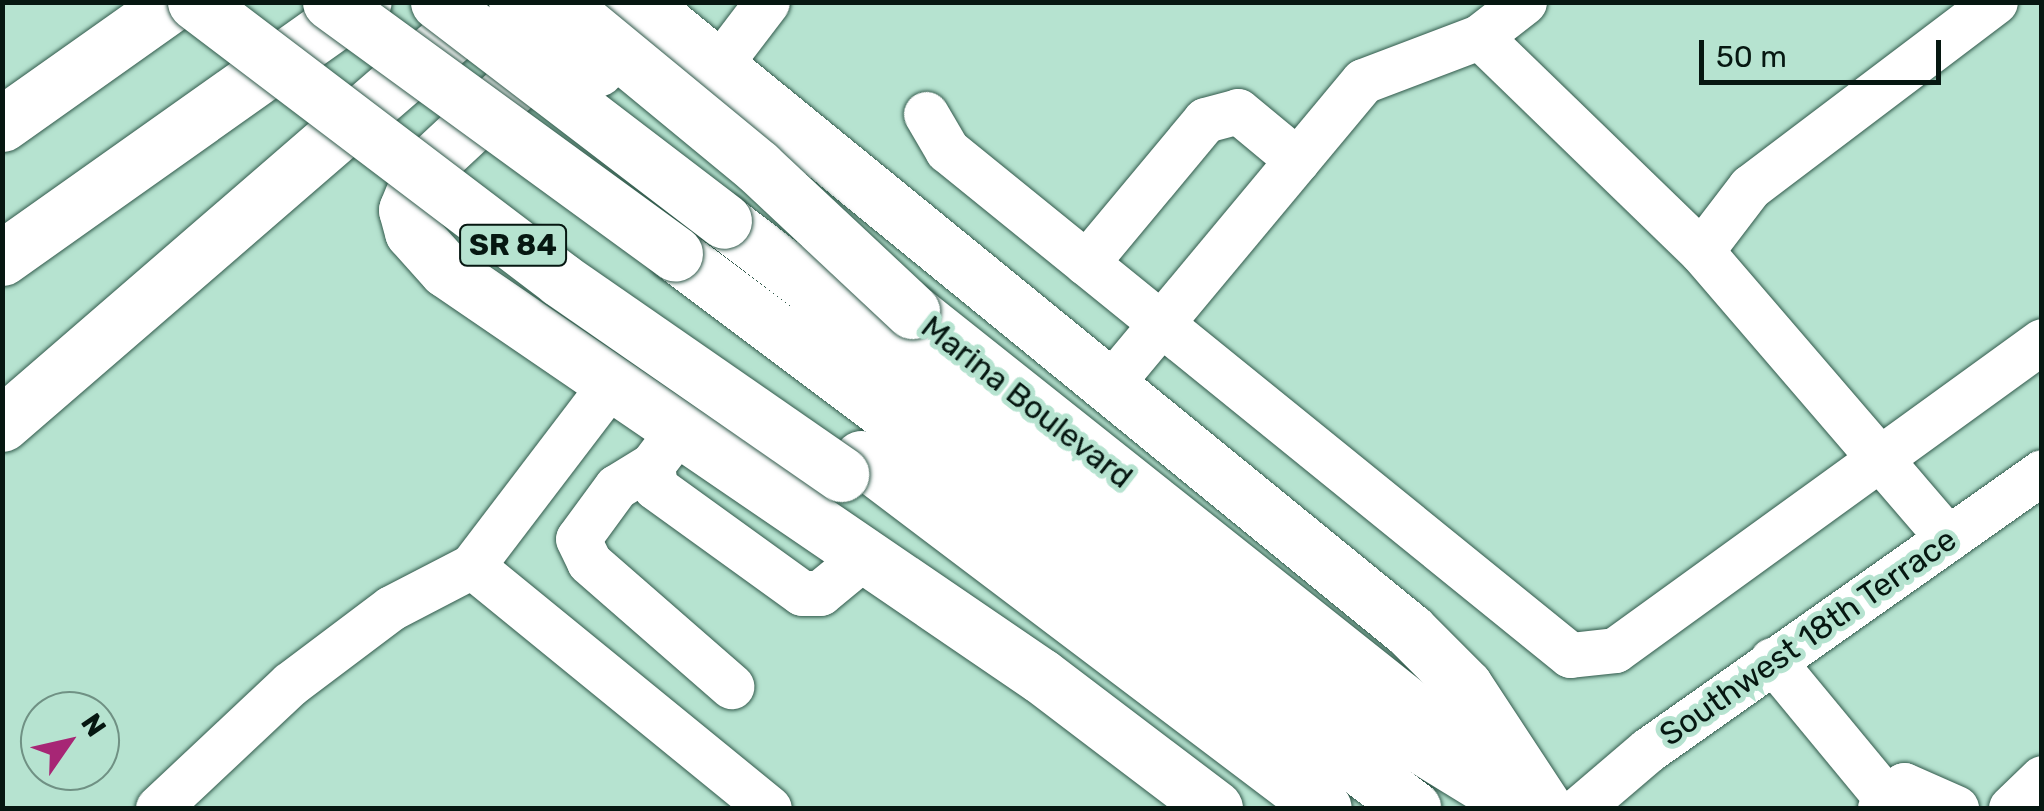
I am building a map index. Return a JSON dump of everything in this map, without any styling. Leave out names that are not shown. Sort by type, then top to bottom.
[{"type":"main road","points":[[2,124],[174,2]]},
{"type":"main road","name":"SR 84","points":[[195,2],[546,269],[851,466],[1014,579],[1324,808]]},
{"type":"main road","points":[[246,2],[851,466]]},
{"type":"main road","points":[[330,2],[674,254],[1413,808]]},
{"type":"main road","points":[[2,258],[364,2]]},
{"type":"main road","points":[[438,2],[1388,726],[1522,808]]},
{"type":"main road","points":[[2,424],[490,2]]},
{"type":"main road","name":"Marina Boulevard","points":[[516,2],[912,312],[1533,808]]},
{"type":"main road","points":[[558,2],[758,167],[912,312]]},
{"type":"main road","points":[[1214,808],[790,506],[665,448],[610,385],[427,252],[406,210],[409,190],[518,72],[610,10],[656,16],[1430,649],[1545,808]]},
{"type":"street","points":[[719,65],[767,2]]},
{"type":"street","points":[[1108,387],[1362,81],[1480,37],[1524,2]]},
{"type":"street","points":[[1701,251],[1750,188],[1995,2]]},
{"type":"street","points":[[1480,37],[1701,251],[1886,470],[1935,547]]},
{"type":"street","points":[[1086,264],[1205,120],[1238,111],[1297,160]]},
{"type":"street","points":[[926,114],[947,150],[1570,654],[1615,650],[1886,470],[2042,341]]},
{"type":"street","points":[[158,808],[290,684],[391,608],[472,566],[610,385]]},
{"type":"street","points":[[665,448],[655,487],[811,595],[865,556]]},
{"type":"street","points":[[665,448],[616,487],[578,539],[589,562],[730,686]]},
{"type":"street","name":"Southwest 18th Terrace","points":[[1580,808],[1772,660],[2042,472]]},
{"type":"street","points":[[753,558],[790,506]]},
{"type":"street","points":[[472,566],[768,808]]},
{"type":"street","points":[[1772,660],[1884,804],[1904,785],[1956,808]]},
{"type":"street","points":[[2011,808],[2042,778]]}]
